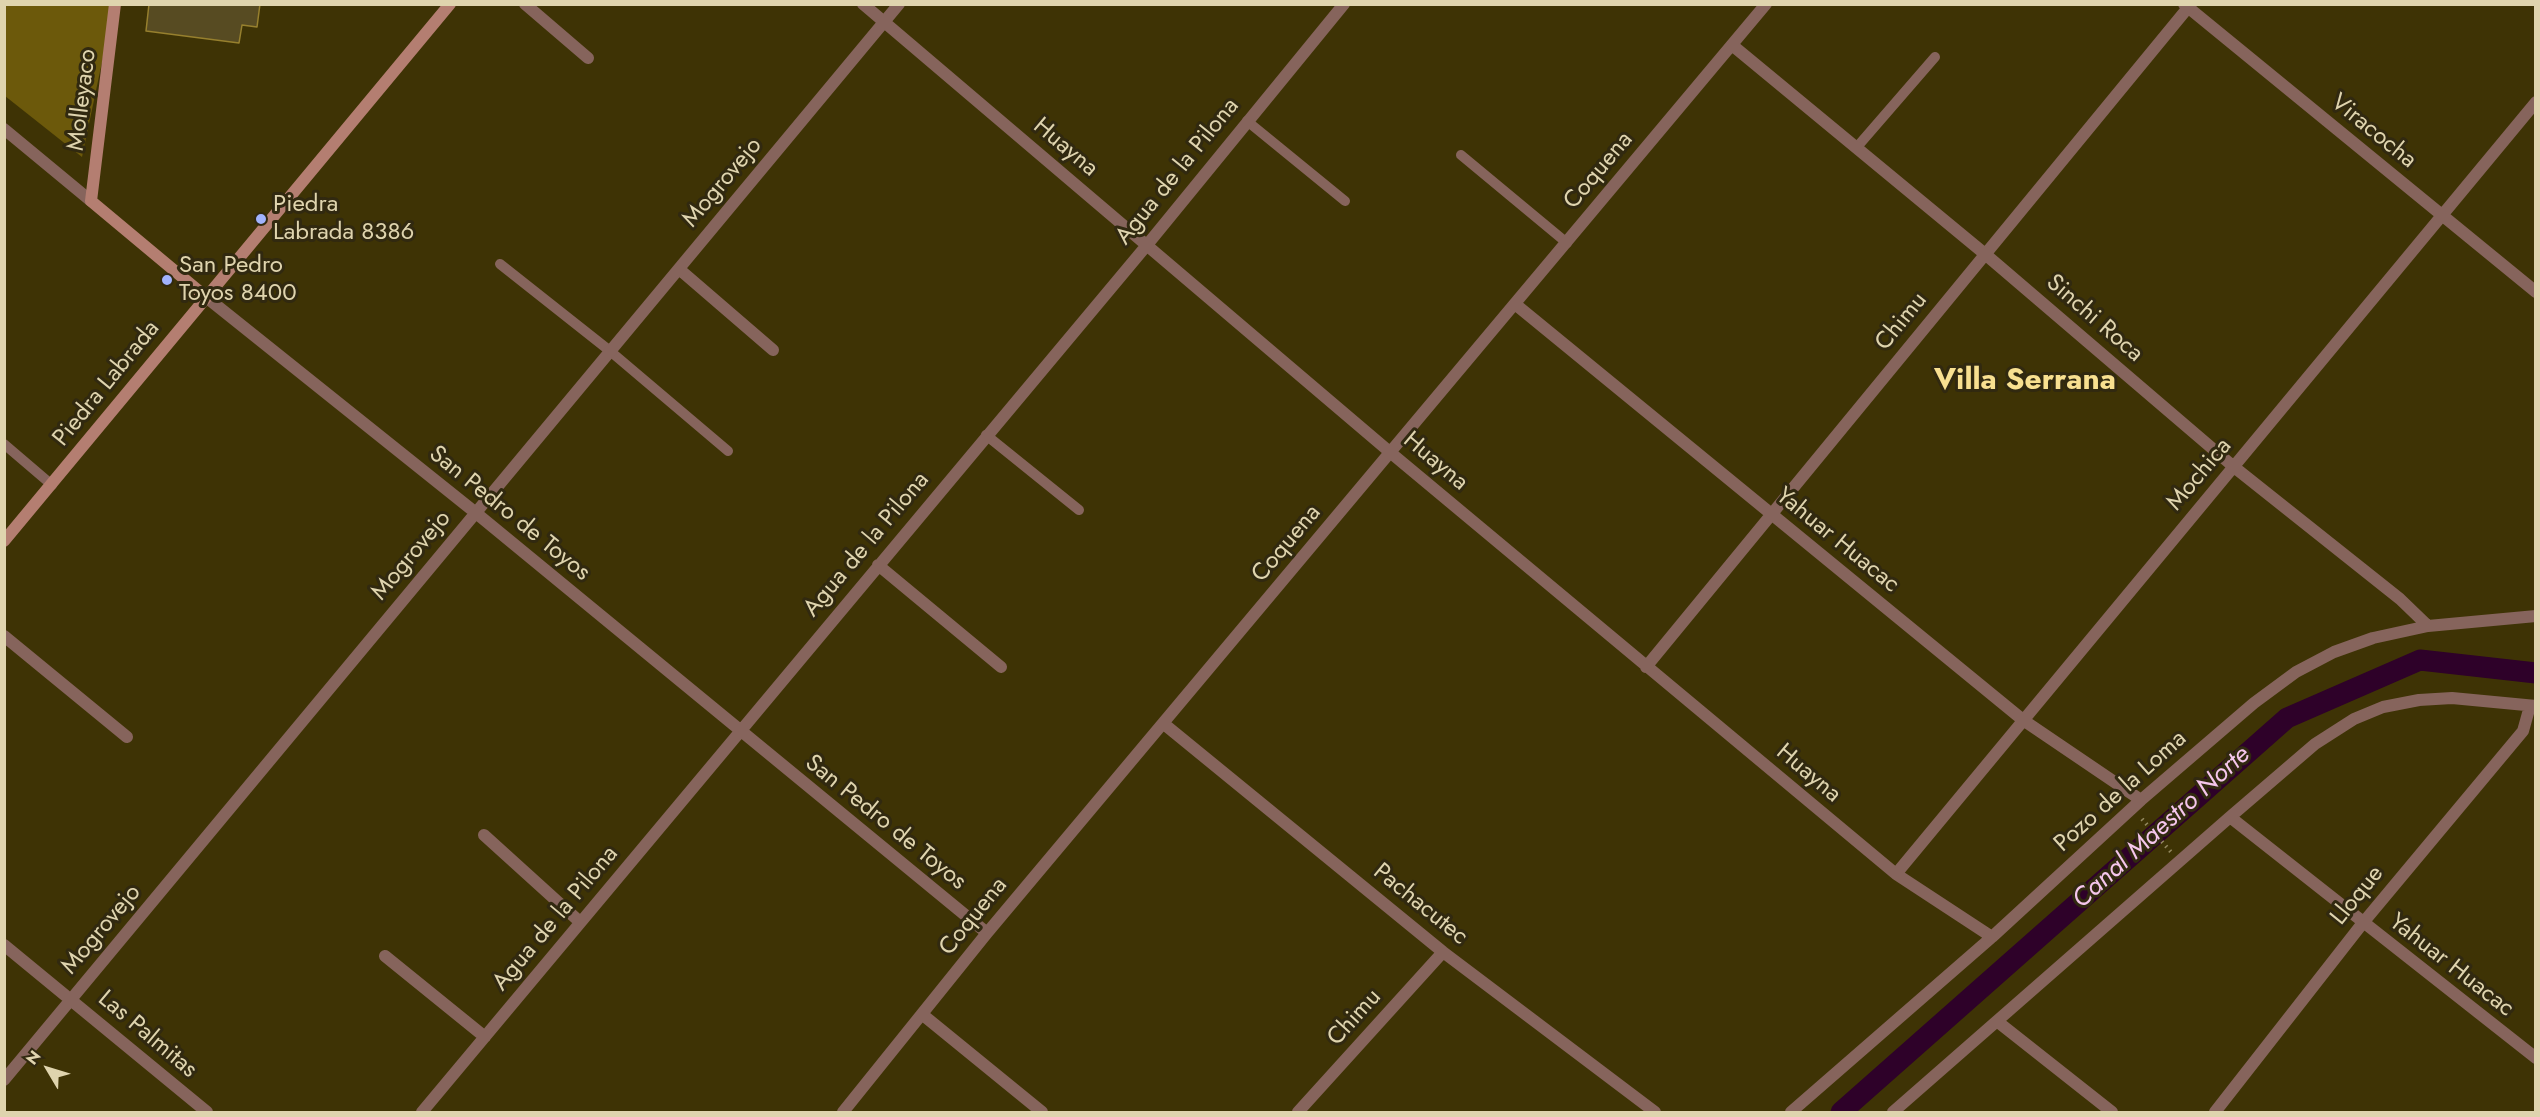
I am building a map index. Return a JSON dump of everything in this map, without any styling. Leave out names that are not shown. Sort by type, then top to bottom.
[{"type":"main road","name":"Molleyaco","points":[[91,201],[116,4]]},
{"type":"main road","name":"Piedra Labrada","points":[[4,541],[450,4]]},
{"type":"main road","name":"San Pedro de Toyos","points":[[91,201],[206,297]]},
{"type":"street","points":[[525,4],[588,58]]},
{"type":"street","name":"Huayna","points":[[863,4],[1391,453],[1896,874],[1992,937]]},
{"type":"street","name":"Mogrovejo","points":[[4,1080],[899,4]]},
{"type":"street","name":"Agua de la Pilona","points":[[422,1113],[1147,245],[1344,4]]},
{"type":"street","name":"Coquena","points":[[843,1113],[987,933],[1766,4]]},
{"type":"street","name":"Viracocha","points":[[2188,6],[2535,292]]},
{"type":"street","name":"Chimu","points":[[1646,666],[2188,6]]},
{"type":"street","name":"Sinchi Roca","points":[[1732,45],[1985,254],[2234,467],[2400,599],[2428,626]]},
{"type":"street","name":"Mochica","points":[[1896,874],[2535,102]]},
{"type":"street","name":"San Pedro de Toyos","points":[[4,129],[91,201]]},
{"type":"street","points":[[679,269],[773,351]]},
{"type":"street","name":"San Pedro de Toyos","points":[[206,297],[476,513],[987,933]]},
{"type":"street","name":"Yahuar Huacac","points":[[1515,304],[2023,720],[2141,800]]},
{"type":"street","points":[[878,565],[1001,667]]},
{"type":"street","name":"Pozo de la Loma","points":[[1791,1113],[1992,937],[2141,800],[2254,703],[2296,672],[2334,652],[2373,638],[2428,626],[2534,615]]},
{"type":"street","points":[[4,636],[127,737]]},
{"type":"street","points":[[1893,1113],[2315,744],[2354,719],[2383,707],[2419,700],[2452,698],[2533,706]]},
{"type":"street","name":"Lloque","points":[[2215,1113],[2362,924],[2523,731],[2533,706]]},
{"type":"street","name":"Pachacutec","points":[[1164,724],[1443,952],[1655,1113]]},
{"type":"street","name":"Yahuar Huacac","points":[[2230,817],[2362,924],[2535,1058]]},
{"type":"street","points":[[484,835],[580,922]]},
{"type":"street","name":"Las Palmitas","points":[[4,945],[207,1113]]},
{"type":"street","name":"Chimu","points":[[1298,1113],[1443,952]]},
{"type":"street","points":[[385,956],[485,1037]]},
{"type":"street","points":[[923,1015],[1042,1113]]},
{"type":"street","points":[[1998,1022],[2112,1113]]},
{"type":"lane","points":[[1857,147],[1935,57]]},
{"type":"lane","points":[[1247,121],[1345,201]]},
{"type":"lane","points":[[1461,155],[1567,243]]},
{"type":"lane","points":[[500,264],[610,351],[728,451]]},
{"type":"lane","points":[[986,435],[1079,510]]},
{"type":"lane","points":[[4,444],[52,485]]},
{"type":"path","points":[[2140,817],[2179,860]]},
{"type":"shaded area","points":[[4,5],[114,5],[82,157],[5,96]]},
{"type":"building","points":[[149,4],[260,4],[257,27],[242,25],[239,43],[146,31]]},
{"type":"waterway","name":"Canal Maestro Norte","points":[[1841,1112],[2287,718],[2420,660],[2536,673]]},
{"type":"place","name":"Piedra Labrada 8386","points":[[261,219]]},
{"type":"place","name":"San Pedro Toyos 8400","points":[[167,280]]},
{"type":"district","name":"Villa Serrana","points":[[2025,382]]}]
